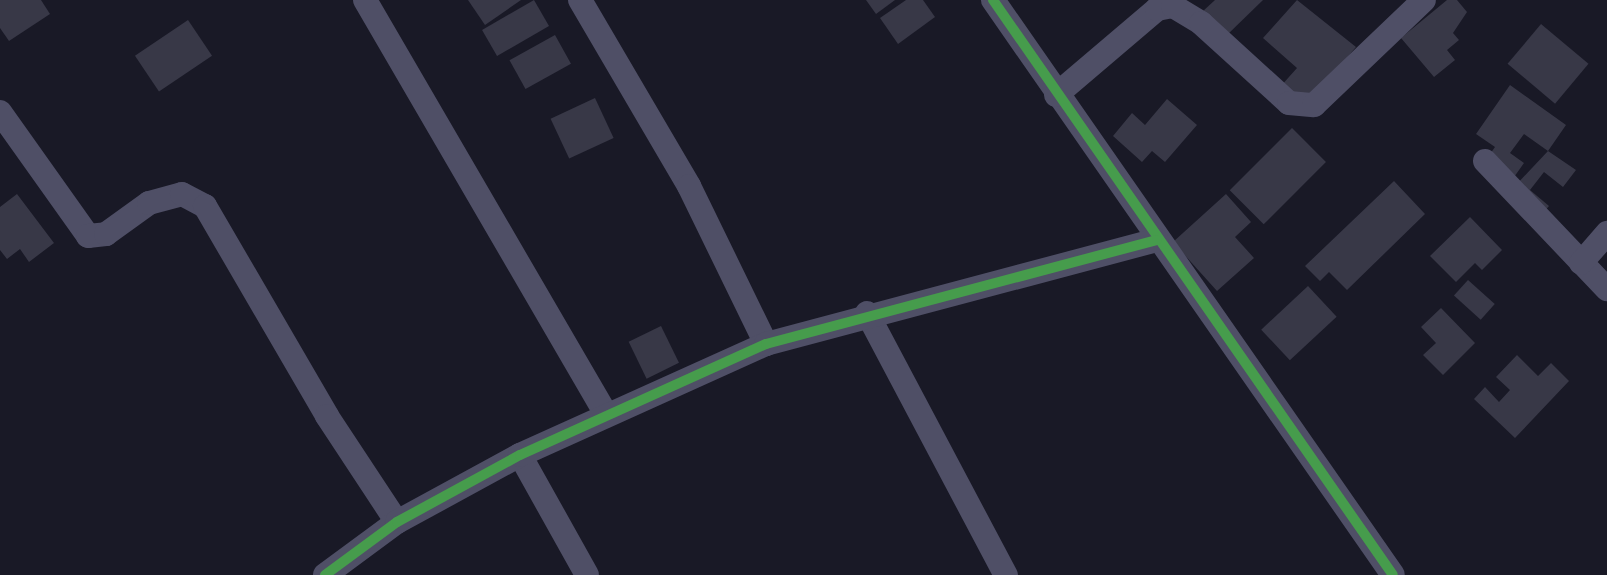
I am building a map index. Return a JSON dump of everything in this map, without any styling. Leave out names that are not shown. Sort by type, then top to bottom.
[{"type":"street","points":[[365,0],[607,415]]},
{"type":"street","points":[[580,0],[689,186],[766,344]]},
{"type":"street","points":[[993,0],[1156,240],[1325,471],[1394,575]]},
{"type":"street","points":[[1056,95],[1157,9],[1173,6],[1201,23],[1289,103],[1304,108],[1314,105],[1424,0]]},
{"type":"street","points":[[0,113],[88,236],[106,234],[149,203],[182,194],[205,206],[327,416],[397,522]]},
{"type":"street","points":[[1485,161],[1607,289]]},
{"type":"street","points":[[1581,262],[1607,233]]},
{"type":"street","points":[[325,575],[397,522],[520,455],[766,344],[867,313],[1156,240]]},
{"type":"street","points":[[867,313],[1006,575]]},
{"type":"street","points":[[520,455],[587,575]]},
{"type":"building","points":[[0,0],[41,0],[50,14],[9,41],[0,28]]},
{"type":"building","points":[[468,0],[521,0],[485,25]]},
{"type":"building","points":[[534,0],[549,26],[497,56],[482,30]]},
{"type":"building","points":[[866,0],[895,0],[876,14]]},
{"type":"building","points":[[906,0],[923,0],[935,17],[898,44],[880,18]]},
{"type":"building","points":[[1215,0],[1263,0],[1226,36],[1202,12]]},
{"type":"building","points":[[1297,0],[1356,47],[1303,108],[1280,87],[1297,68],[1263,38]]},
{"type":"building","points":[[1447,0],[1457,0],[1467,12],[1453,33],[1459,40],[1447,50],[1455,60],[1434,77],[1401,38]]},
{"type":"building","points":[[188,20],[212,56],[159,91],[135,56]]},
{"type":"building","points":[[1541,24],[1588,64],[1555,104],[1508,64]]},
{"type":"building","points":[[555,35],[571,64],[526,89],[510,60]]},
{"type":"building","points":[[1510,85],[1566,125],[1548,151],[1524,134],[1510,153],[1524,163],[1512,180],[1485,161],[1495,147],[1476,134]]},
{"type":"building","points":[[595,98],[614,138],[569,159],[551,119]]},
{"type":"building","points":[[1167,99],[1197,125],[1165,162],[1152,151],[1142,162],[1113,136],[1132,113],[1145,125]]},
{"type":"building","points":[[1292,128],[1326,162],[1264,224],[1230,190]]},
{"type":"building","points":[[1548,151],[1576,170],[1563,187],[1544,172],[1530,190],[1549,206],[1544,212],[1514,187]]},
{"type":"building","points":[[1394,181],[1425,214],[1347,290],[1329,272],[1320,281],[1305,266]]},
{"type":"building","points":[[17,194],[54,243],[29,262],[20,249],[7,259],[0,250],[0,207]]},
{"type":"building","points":[[1226,194],[1251,222],[1235,237],[1254,258],[1217,291],[1173,242]]},
{"type":"building","points":[[1470,217],[1502,250],[1482,270],[1475,263],[1456,282],[1430,256]]},
{"type":"building","points":[[1468,280],[1495,304],[1481,320],[1454,296]]},
{"type":"building","points":[[1308,286],[1337,317],[1290,360],[1261,330]]},
{"type":"building","points":[[1441,308],[1475,343],[1443,375],[1423,355],[1436,343],[1421,327]]},
{"type":"building","points":[[661,326],[679,363],[647,379],[629,342]]},
{"type":"building","points":[[1517,355],[1538,376],[1551,363],[1569,381],[1515,438],[1474,399],[1485,387],[1499,402],[1510,390],[1496,377]]},
{"type":"cycle path","points":[[993,0],[1393,575]]},
{"type":"cycle path","points":[[325,575],[397,522],[520,455],[766,344],[1156,240]]}]
